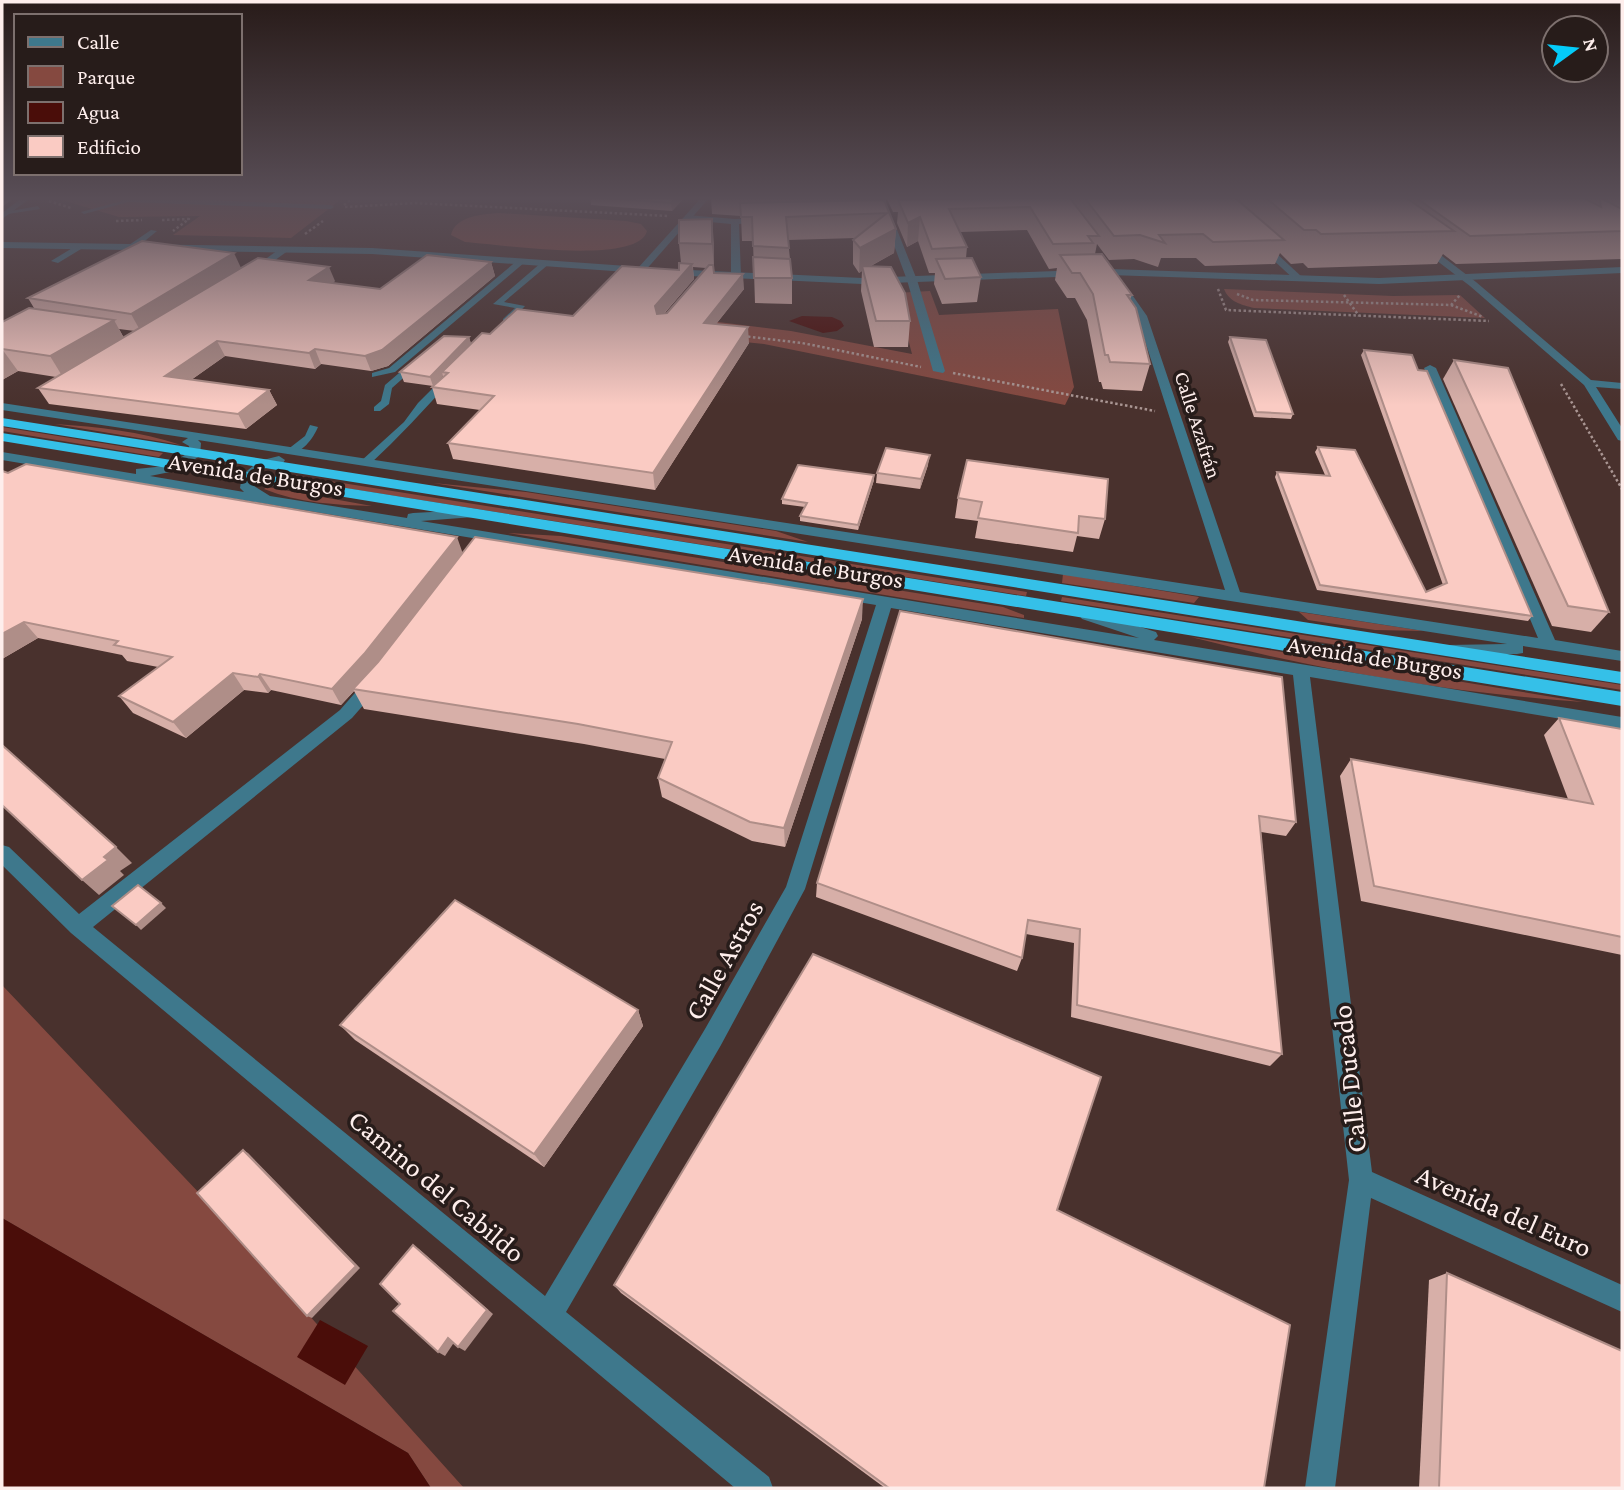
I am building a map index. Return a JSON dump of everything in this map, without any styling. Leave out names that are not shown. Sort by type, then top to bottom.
[{"type":"highway","name":"Avenida de Burgos","points":[[2,421],[1622,678]]},
{"type":"highway","name":"Avenida de Burgos","points":[[2,437],[1622,699]]},
{"type":"street","points":[[246,276],[260,267]]},
{"type":"street","points":[[586,267],[862,281],[1105,267],[1298,279],[1466,279],[1621,270]]},
{"type":"street","points":[[641,270],[644,267]]},
{"type":"street","points":[[736,267],[736,275]]},
{"type":"street","points":[[907,267],[939,371]]},
{"type":"street","name":"Calle Azafrán","points":[[1105,267],[1142,316],[1235,598]]},
{"type":"street","points":[[1285,267],[1298,279]]},
{"type":"street","points":[[1450,267],[1588,383],[1622,437]]},
{"type":"street","points":[[697,284],[706,274]]},
{"type":"street","points":[[1430,368],[1549,645]]},
{"type":"street","points":[[1588,383],[1622,386]]},
{"type":"street","points":[[25,410],[39,402]]},
{"type":"street","name":"Avenida de Burgos","points":[[2,406],[1622,656]]},
{"type":"street","points":[[2,421],[86,421]]},
{"type":"street","points":[[2,455],[152,474],[177,467],[196,453],[195,443],[144,430]]},
{"type":"street","name":"Avenida de Burgos","points":[[2,455],[381,519],[483,542],[885,602],[1622,723]]},
{"type":"street","points":[[276,502],[247,488],[247,478],[263,464],[286,458],[509,485]]},
{"type":"street","points":[[381,519],[470,514]]},
{"type":"street","points":[[849,538],[937,570]]},
{"type":"street","name":"Calle Astros","points":[[548,1317],[713,1037],[795,889],[885,602]]},
{"type":"street","points":[[1073,610],[1196,653]]},
{"type":"street","points":[[1440,649],[1580,650]]},
{"type":"street","points":[[78,927],[346,714],[388,665]]},
{"type":"street","name":"Calle Ducado","points":[[1301,670],[1361,1180],[1320,1488]]},
{"type":"street","points":[[1574,714],[1622,714]]},
{"type":"street","name":"Camino del Cabildo","points":[[2,853],[78,927],[758,1488]]},
{"type":"street","name":"Avenida del Euro","points":[[1361,1180],[1622,1299]]},
{"type":"lane","points":[[375,376],[392,370],[516,267]]},
{"type":"lane","points":[[496,330],[522,306],[498,304],[542,267]]},
{"type":"lane","points":[[377,409],[386,401],[388,387],[443,341]]},
{"type":"lane","points":[[365,463],[407,424],[421,405],[457,369]]},
{"type":"lane","points":[[291,452],[309,437],[313,427]]},
{"type":"path","points":[[1488,321],[1451,305],[1253,300],[1217,286],[1227,310],[1488,321],[1517,321]]},
{"type":"path","points":[[1343,294],[1359,316]]},
{"type":"path","points":[[1451,305],[1460,295],[1485,294]]},
{"type":"path","points":[[1555,374],[1622,489]]},
{"type":"green space","points":[[1224,289],[1393,296],[1460,295],[1485,318],[1254,308],[1233,300]]},
{"type":"green space","points":[[930,291],[939,315],[1058,309],[1074,387],[1065,405],[764,344],[666,334],[679,317],[791,331],[912,354],[896,293]]},
{"type":"green space","points":[[55,424],[119,430],[181,445]]},
{"type":"green space","points":[[2,427],[163,453],[159,457],[2,431]]},
{"type":"green space","points":[[286,474],[1027,592],[1026,596],[282,478]]},
{"type":"green space","points":[[433,483],[526,492],[776,531],[808,542]]},
{"type":"green space","points":[[267,487],[372,506],[304,500],[264,489]]},
{"type":"green space","points":[[508,533],[561,536],[1003,607],[1024,615],[1024,618]]},
{"type":"green space","points":[[1063,574],[1199,597],[1194,603],[1062,583]]},
{"type":"green space","points":[[1062,597],[1622,685],[1622,690],[1061,601]]},
{"type":"green space","points":[[1299,612],[1424,631],[1375,630],[1308,620]]},
{"type":"green space","points":[[1191,637],[1583,702],[1484,693],[1336,670]]},
{"type":"green space","points":[[2,985],[202,1196],[464,1488],[431,1488],[408,1453],[2,1218]]},
{"type":"water","points":[[802,316],[832,317],[841,321],[844,326],[837,331],[823,333],[789,321]]},
{"type":"water","points":[[2,1218],[408,1453],[431,1488],[2,1488]]},
{"type":"water","points":[[320,1320],[368,1346],[345,1385],[297,1357]]},
{"type":"building","points":[[91,267],[211,267],[131,314],[28,298]]},
{"type":"building","points":[[244,267],[329,267],[309,280],[380,289],[411,267],[485,267],[382,350],[365,356],[315,349],[309,353],[217,341],[165,376],[269,390],[238,414],[38,388]]},
{"type":"building","points":[[621,267],[679,270],[679,267],[690,267],[655,306],[657,314],[667,313],[708,267],[713,267],[714,273],[743,274],[704,323],[748,327],[653,473],[448,443],[494,396],[432,387],[448,373],[442,372],[482,333],[490,334],[517,309],[573,316]]},
{"type":"building","points":[[753,267],[791,267],[792,278],[754,278]]},
{"type":"building","points":[[862,267],[891,267],[905,293],[910,321],[876,321]]},
{"type":"building","points":[[939,267],[976,267],[981,277],[945,279]]},
{"type":"building","points":[[1068,267],[1111,267],[1132,295],[1127,295],[1136,308],[1150,364],[1110,362],[1108,355],[1105,355],[1093,294],[1080,273],[1072,273]]},
{"type":"building","points":[[29,308],[114,320],[50,356],[2,349],[2,322]]},
{"type":"building","points":[[444,336],[469,337],[430,377],[400,372]]},
{"type":"building","points":[[1230,337],[1266,340],[1293,414],[1256,412]]},
{"type":"building","points":[[1364,350],[1412,355],[1418,370],[1427,371],[1532,616],[1320,585],[1277,472],[1330,476],[1318,447],[1355,450],[1426,592],[1447,583]]},
{"type":"building","points":[[1454,360],[1508,368],[1609,612],[1568,606]]},
{"type":"building","points":[[886,448],[930,455],[921,479],[877,473]]},
{"type":"building","points":[[967,460],[1108,479],[1105,519],[1079,516],[1078,533],[978,518],[982,502],[958,498]]},
{"type":"building","points":[[26,464],[457,537],[364,654],[332,689],[260,674],[258,677],[233,673],[173,722],[119,696],[172,657],[114,645],[118,641],[24,622],[2,634],[2,471],[8,473]]},
{"type":"building","points":[[798,465],[874,475],[858,525],[800,516],[807,503],[782,499]]},
{"type":"building","points":[[475,537],[863,599],[784,828],[750,822],[658,778],[672,742],[578,724],[353,689],[378,662]]},
{"type":"building","points":[[900,611],[1282,677],[1296,822],[1259,816],[1282,1054],[1077,1005],[1080,929],[1028,920],[1022,958],[817,883]]},
{"type":"building","points":[[1559,718],[1622,729],[1622,937],[1374,886],[1351,759],[1593,804]]},
{"type":"building","points":[[2,745],[116,847],[104,857],[108,860],[82,880],[2,805]]},
{"type":"building","points":[[138,885],[161,903],[136,925],[112,906]]},
{"type":"building","points":[[455,900],[638,1010],[534,1154],[340,1025]]},
{"type":"building","points":[[813,954],[1101,1077],[1057,1210],[1290,1325],[1264,1488],[889,1488],[614,1285]]},
{"type":"building","points":[[243,1150],[356,1266],[307,1316],[197,1193]]},
{"type":"building","points":[[413,1245],[487,1310],[458,1347],[448,1338],[438,1352],[393,1311],[400,1304],[380,1284]]},
{"type":"building","points":[[1447,1273],[1622,1351],[1622,1488],[1439,1488]]}]
